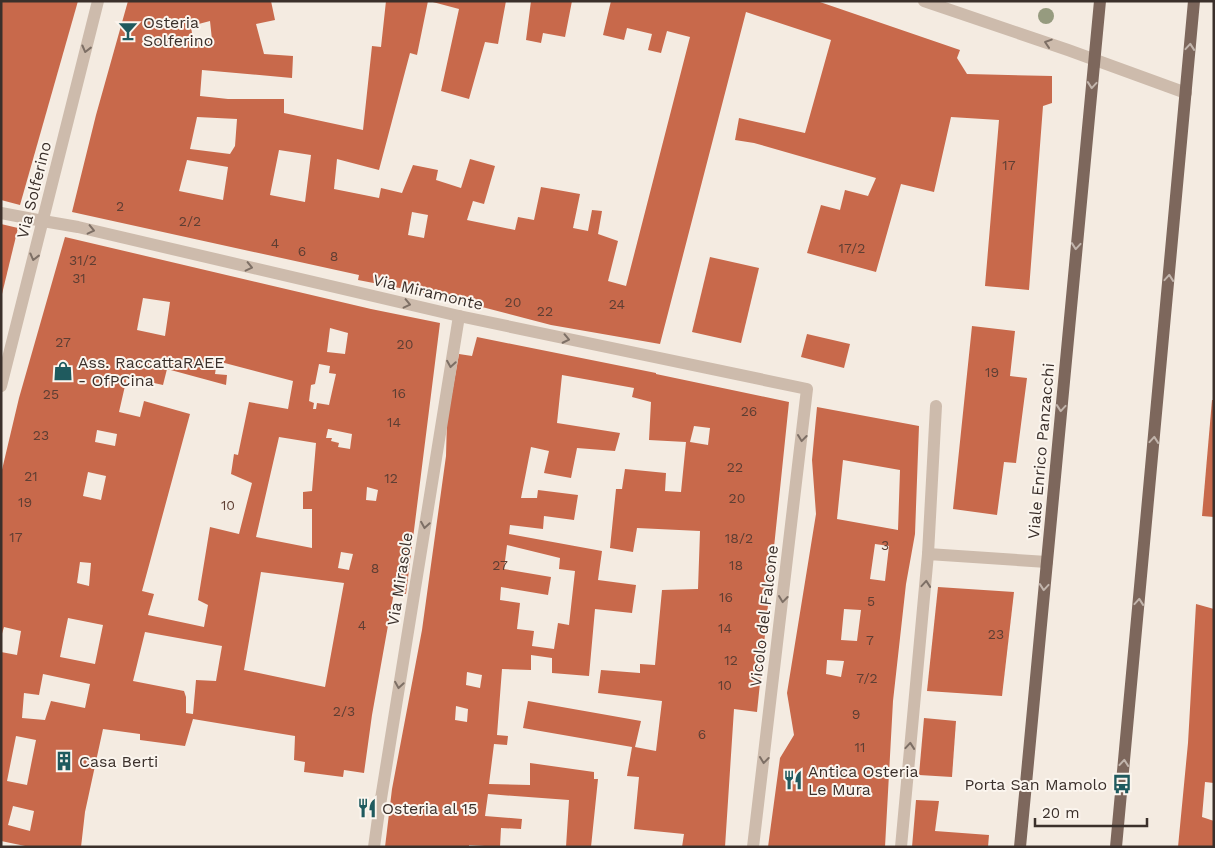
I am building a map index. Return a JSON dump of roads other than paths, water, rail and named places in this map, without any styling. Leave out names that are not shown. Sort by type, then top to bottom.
[{"type":"main road","name":"Viale Enrico Panzacchi","points":[[1020,847],[1100,1]]},
{"type":"main road","points":[[1116,847],[1194,1]]},
{"type":"street","name":"Via Solferino","points":[[1,386],[98,1]]},
{"type":"street","points":[[924,1],[1094,59],[1186,93]]},
{"type":"street","name":"Via Miramonte","points":[[1,213],[78,227],[459,316],[807,389]]},
{"type":"street","name":"Via Mirasole","points":[[374,847],[459,316]]},
{"type":"street","name":"Vicolo del Falcone","points":[[753,847],[807,389]]},
{"type":"street","points":[[901,847],[928,554],[936,406]]},
{"type":"street","points":[[928,554],[1047,562]]},
{"type":"place","name":"Osteria Solferino","points":[[128,31]]},
{"type":"place","name":"Ass. RaccattaRAEE - OfPCina","points":[[63,371]]},
{"type":"place","name":"Casa Berti","points":[[64,761]]},
{"type":"place","name":"Antica Osteria Le Mura","points":[[793,780]]},
{"type":"place","name":"Porta San Mamolo","points":[[1122,784]]},
{"type":"place","name":"Osteria al 15","points":[[367,808]]}]
